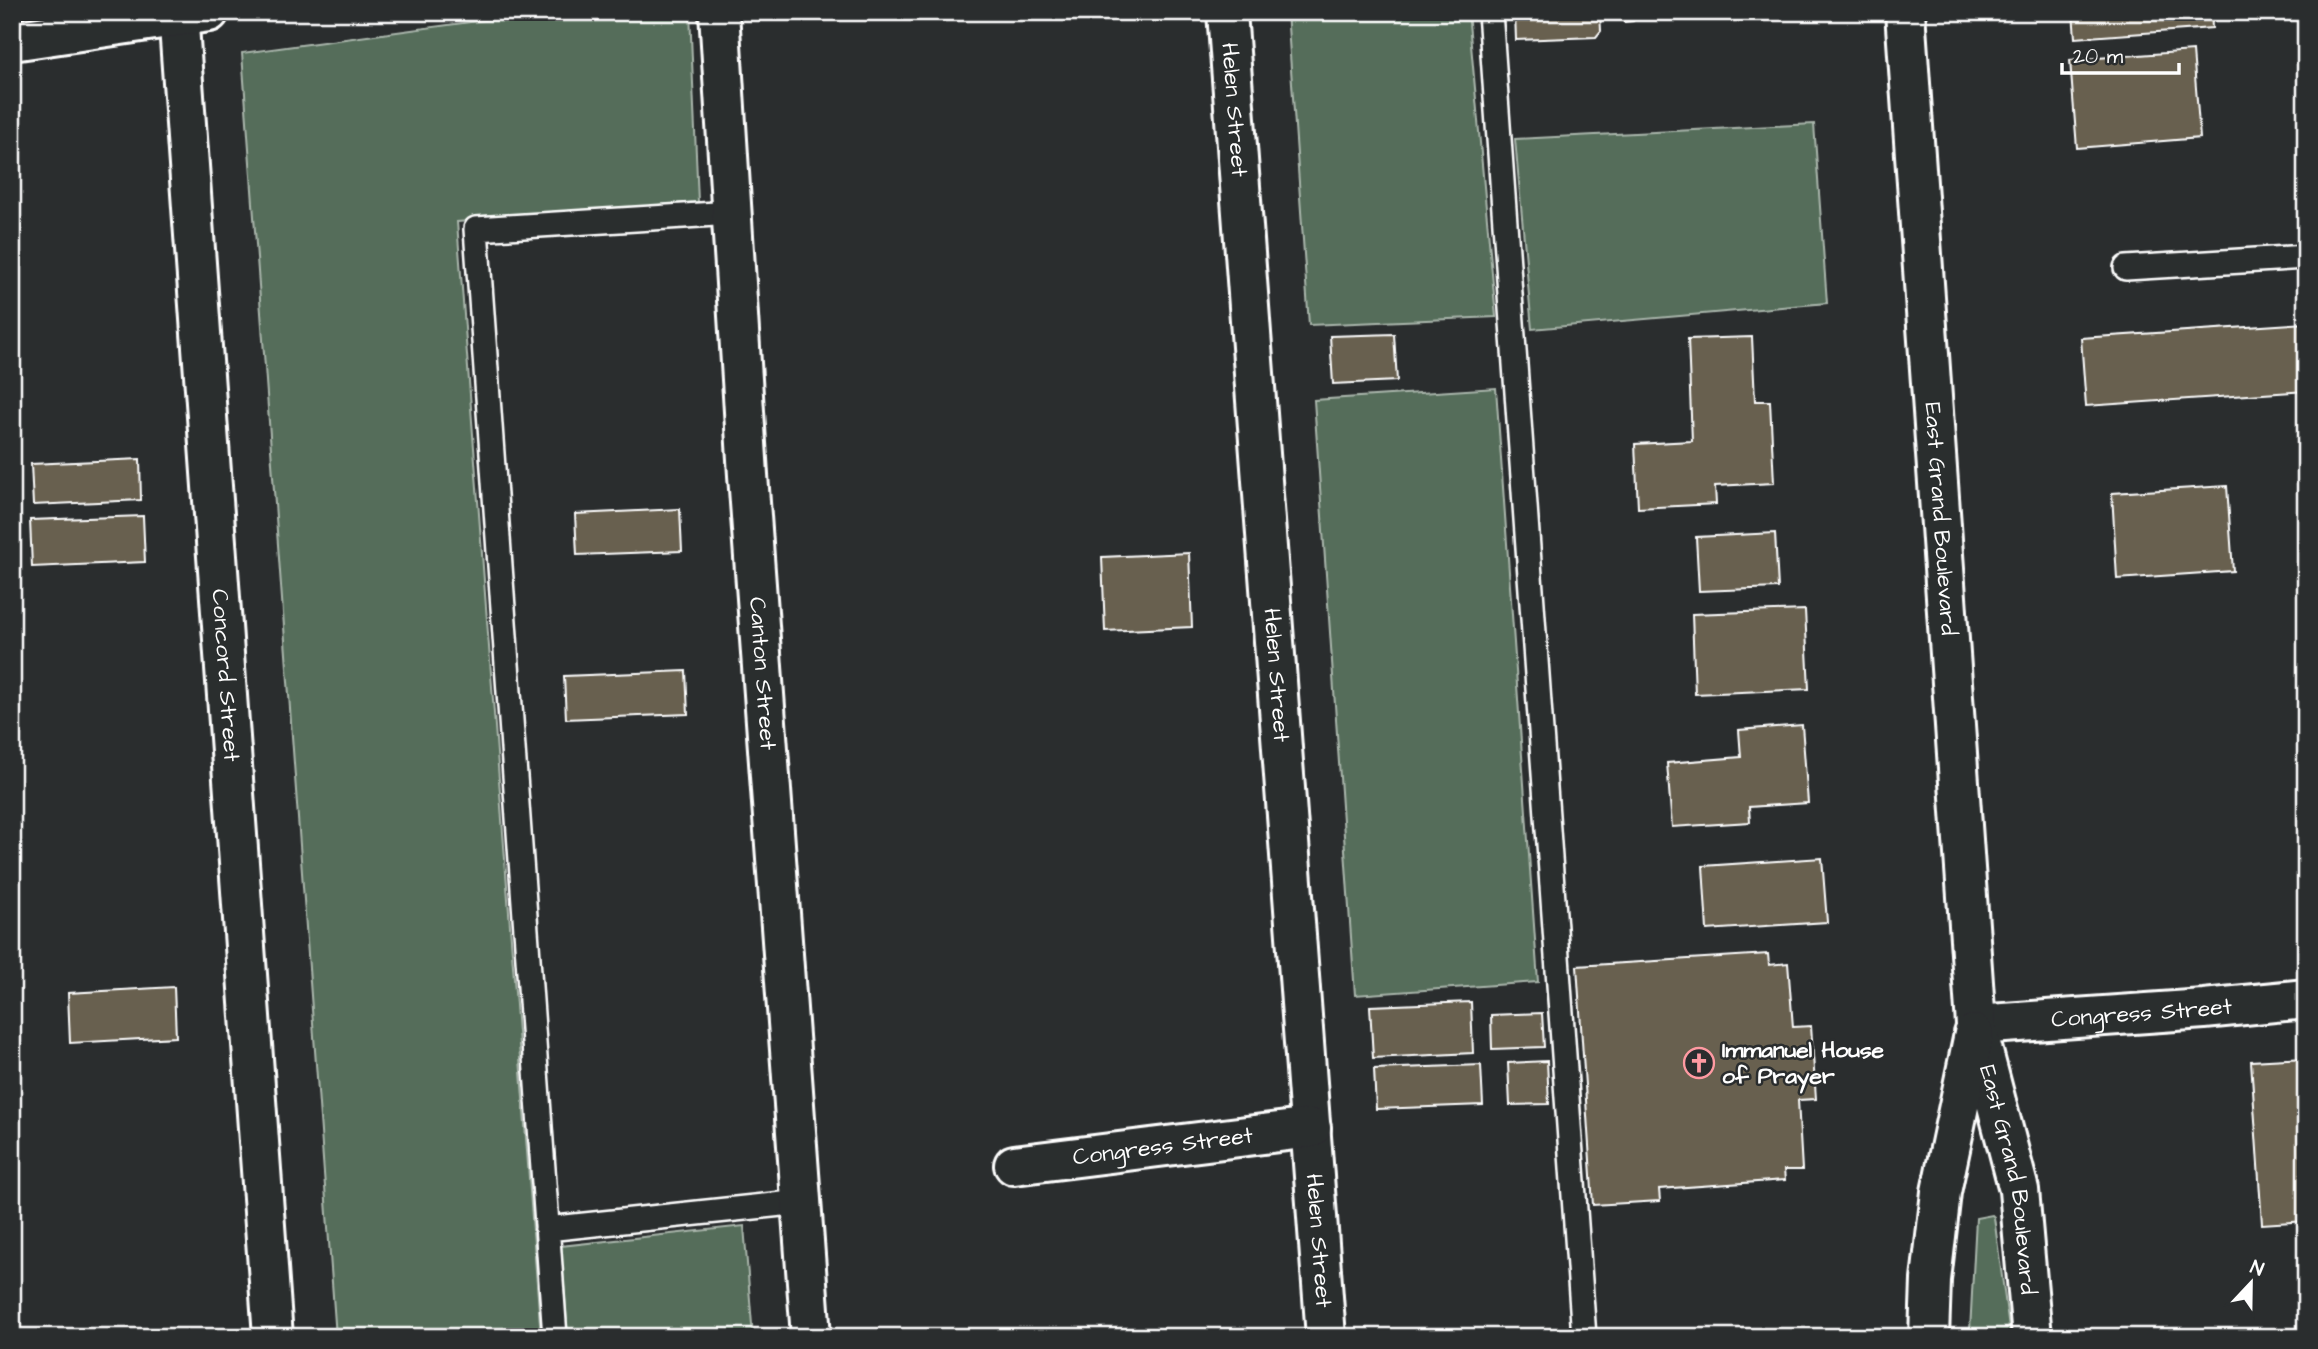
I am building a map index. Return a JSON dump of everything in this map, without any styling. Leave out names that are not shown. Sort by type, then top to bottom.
[{"type":"street","name":"Canton Street","points":[[719,12],[750,503],[811,1337]]},
{"type":"street","name":"Helen Street","points":[[1227,12],[1326,1337]]},
{"type":"street","name":"East Grand Boulevard","points":[[1905,12],[1976,1025],[2019,1190],[2032,1337]]},
{"type":"street","points":[[12,41],[188,14]]},
{"type":"street","name":"Concord Street","points":[[188,14],[273,1337]]},
{"type":"street","name":"Congress Street","points":[[1976,1025],[2306,999]]},
{"type":"street","name":"East Grand Boulevard","points":[[1929,1337],[1931,1280],[1941,1192],[1976,1025]]},
{"type":"street","name":"Congress Street","points":[[1014,1165],[1311,1128]]},
{"type":"lane","points":[[1490,12],[1584,1337]]},
{"type":"lane","points":[[555,1337],[476,229],[732,213]]},
{"type":"lane","points":[[2126,268],[2306,257]]},
{"type":"lane","points":[[547,1229],[801,1202]]},
{"type":"green space","points":[[544,12],[690,12],[698,202],[457,222],[541,1337],[336,1337],[242,53]]},
{"type":"green space","points":[[1287,12],[1468,12],[1496,317],[1309,325]]},
{"type":"green space","points":[[1814,124],[1827,303],[1532,329],[1515,139]]},
{"type":"green space","points":[[1496,388],[1538,982],[1355,995],[1314,400]]},
{"type":"green space","points":[[1992,1215],[2010,1336],[1972,1334],[1970,1331],[1976,1218]]},
{"type":"green space","points":[[744,1226],[753,1337],[568,1337],[561,1246]]},
{"type":"building","points":[[1515,12],[1600,12],[1601,31],[1596,37],[1516,40]]},
{"type":"building","points":[[1613,12],[1659,14],[1638,15],[1633,21],[1624,22],[1619,17],[1613,17]]},
{"type":"building","points":[[2073,12],[2211,12],[2212,28],[2075,38]]},
{"type":"building","points":[[2193,51],[2200,138],[2077,148],[2070,60]]},
{"type":"building","points":[[2306,323],[2306,391],[2086,406],[2081,338]]},
{"type":"building","points":[[1394,334],[1397,381],[1333,384],[1330,336]]},
{"type":"building","points":[[1752,337],[1755,401],[1770,401],[1774,483],[1715,486],[1716,504],[1638,508],[1635,444],[1692,441],[1688,339]]},
{"type":"building","points":[[140,459],[141,500],[33,505],[31,464]]},
{"type":"building","points":[[2227,486],[2233,571],[2117,579],[2112,493]]},
{"type":"building","points":[[680,509],[682,551],[577,555],[575,514]]},
{"type":"building","points":[[143,516],[145,562],[32,567],[30,520]]},
{"type":"building","points":[[1775,533],[1778,588],[1699,591],[1696,537]]},
{"type":"building","points":[[1189,553],[1192,627],[1105,631],[1102,557]]},
{"type":"building","points":[[1805,610],[1809,689],[1695,694],[1692,614]]},
{"type":"building","points":[[686,671],[688,714],[566,719],[564,676]]},
{"type":"building","points":[[1802,725],[1808,803],[1749,807],[1750,822],[1672,827],[1667,763],[1741,757],[1739,730]]},
{"type":"building","points":[[1822,858],[1827,922],[1707,930],[1703,866]]},
{"type":"building","name":"Immanuel House of Prayer","points":[[1768,954],[1769,965],[1788,963],[1793,1027],[1811,1026],[1816,1099],[1798,1100],[1802,1170],[1784,1170],[1785,1180],[1659,1189],[1660,1201],[1593,1205],[1577,966]]},
{"type":"building","points":[[174,987],[176,1037],[70,1043],[68,993]]},
{"type":"building","points":[[1471,1002],[1473,1053],[1373,1058],[1370,1006]]},
{"type":"building","points":[[1542,1013],[1544,1047],[1492,1049],[1491,1015]]},
{"type":"building","points":[[2306,1058],[2306,1221],[2262,1224],[2251,1061]]},
{"type":"building","points":[[1547,1061],[1549,1104],[1510,1105],[1508,1063]]},
{"type":"building","points":[[1481,1065],[1483,1105],[1376,1109],[1374,1069]]},
{"type":"place","name":"Immanuel House of Prayer","points":[[1699,1063]]}]
